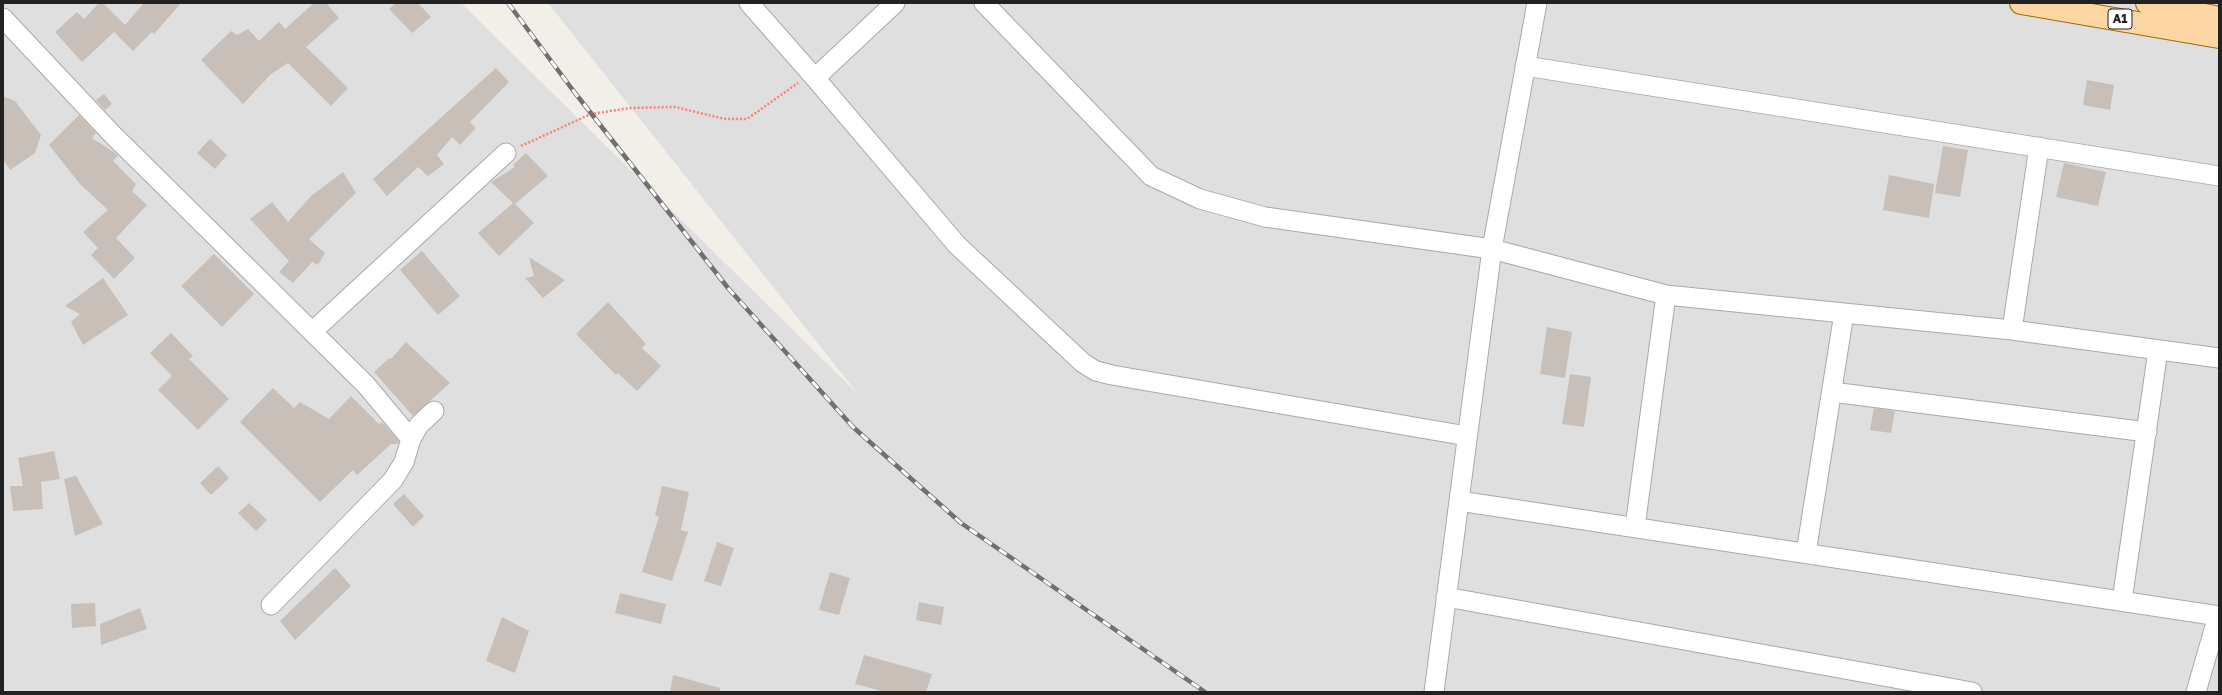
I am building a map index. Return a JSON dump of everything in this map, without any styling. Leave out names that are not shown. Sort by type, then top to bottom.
[{"type":"main road","name":"A1","points":[[2021,3],[2219,37]]},
{"type":"main road","name":"A1","points":[[2147,3],[2219,18]]},
{"type":"street","points":[[749,3],[815,78],[957,246],[1083,363],[1096,371],[1467,436]]},
{"type":"street","points":[[815,78],[895,3]]},
{"type":"street","points":[[984,3],[1151,176],[1200,199],[1266,217],[1492,249],[1666,294],[2012,330],[2219,358]]},
{"type":"street","points":[[1434,692],[1492,249],[1537,3]]},
{"type":"street","points":[[3,18],[112,134],[366,385],[411,439]]},
{"type":"street","points":[[1526,66],[2219,176]]},
{"type":"street","points":[[2012,330],[2039,147]]},
{"type":"street","points":[[313,331],[506,153]]},
{"type":"street","points":[[1635,527],[1666,294]]},
{"type":"street","points":[[1806,553],[1844,313]]},
{"type":"street","points":[[2122,601],[2158,350]]},
{"type":"street","points":[[1832,392],[2147,432]]},
{"type":"street","points":[[272,605],[393,480],[404,462],[411,439],[419,425],[434,411]]},
{"type":"street","points":[[1459,501],[2218,616],[2196,692]]},
{"type":"street","points":[[1446,597],[1972,692]]},
{"type":"path","points":[[506,153],[591,114],[630,108],[675,107],[725,119],[747,119],[796,84],[815,78]]},
{"type":"shaded area","points":[[3,3],[461,3],[858,394],[548,3],[2219,3],[2219,692],[3,692]]},
{"type":"building","points":[[99,3],[103,3],[125,25],[144,3],[181,3],[154,34],[152,32],[133,51],[114,32],[82,62],[55,32],[77,12],[84,19]]},
{"type":"building","points":[[314,3],[326,3],[339,18],[306,47],[348,88],[331,106],[288,63],[271,74],[243,104],[201,60],[231,31],[237,35],[248,29],[259,41],[279,22],[285,29]]},
{"type":"building","points":[[396,3],[418,3],[431,17],[412,33],[389,9]]},
{"type":"building","points":[[496,68],[509,82],[470,122],[476,128],[460,145],[452,137],[437,155],[444,164],[428,176],[418,167],[387,196],[373,179]]},
{"type":"building","points":[[2087,80],[2114,85],[2110,110],[2083,105]]},
{"type":"building","points":[[104,94],[112,104],[105,110],[96,100]]},
{"type":"building","points":[[3,96],[15,101],[41,135],[35,153],[10,170],[3,159]]},
{"type":"building","points":[[79,115],[96,133],[92,138],[118,155],[113,161],[136,184],[132,191],[147,205],[116,238],[135,258],[114,279],[91,255],[98,248],[83,232],[108,210],[80,184],[49,145]]},
{"type":"building","points":[[210,139],[227,155],[215,169],[197,153]]},
{"type":"building","points":[[1943,146],[1968,150],[1960,197],[1935,193]]},
{"type":"building","points":[[526,153],[548,176],[515,204],[534,223],[499,256],[478,233],[513,203],[491,182],[515,167],[513,165]]},
{"type":"building","points":[[2064,163],[2106,172],[2098,206],[2056,197]]},
{"type":"building","points":[[343,172],[356,193],[309,239],[325,253],[318,265],[312,262],[293,283],[279,272],[289,261],[250,219],[272,202],[288,222],[311,196]]},
{"type":"building","points":[[1889,175],[1934,184],[1929,218],[1883,210]]},
{"type":"building","points":[[422,251],[460,296],[438,315],[400,270]]},
{"type":"building","points":[[214,254],[254,294],[222,327],[181,286]]},
{"type":"building","points":[[529,257],[565,280],[543,298],[525,278],[534,276]]},
{"type":"building","points":[[103,278],[128,315],[83,345],[71,322],[80,314],[65,306]]},
{"type":"building","points":[[608,302],[646,344],[642,348],[661,366],[637,391],[618,373],[616,375],[576,334]]},
{"type":"building","points":[[1547,327],[1572,332],[1565,378],[1540,374]]},
{"type":"building","points":[[171,333],[193,356],[189,359],[229,399],[198,430],[158,390],[172,376],[150,353]]},
{"type":"building","points":[[406,342],[450,383],[413,416],[374,372],[389,358],[391,359]]},
{"type":"building","points":[[1570,374],[1591,377],[1584,427],[1562,424]]},
{"type":"building","points":[[273,388],[294,408],[300,402],[329,419],[351,396],[379,424],[382,422],[399,441],[398,444],[391,444],[357,475],[353,470],[320,502],[240,422]]},
{"type":"building","points":[[1874,408],[1895,411],[1891,433],[1870,430]]},
{"type":"building","points":[[54,451],[60,479],[41,482],[43,509],[13,511],[10,486],[23,486],[18,458]]},
{"type":"building","points":[[218,466],[229,478],[211,495],[200,483]]},
{"type":"building","points":[[76,476],[103,524],[75,536],[64,479]]},
{"type":"building","points":[[662,486],[689,492],[681,530],[688,532],[672,581],[642,572],[659,516],[655,516]]},
{"type":"building","points":[[404,494],[424,516],[413,527],[393,504]]},
{"type":"building","points":[[249,503],[267,520],[256,531],[238,513]]},
{"type":"building","points":[[717,542],[734,548],[721,586],[704,581]]},
{"type":"building","points":[[335,568],[351,586],[295,640],[280,621]]},
{"type":"building","points":[[830,572],[850,578],[839,615],[819,610]]},
{"type":"building","points":[[620,593],[666,604],[661,624],[615,613]]},
{"type":"building","points":[[919,602],[944,607],[941,625],[916,620]]},
{"type":"building","points":[[95,603],[96,626],[72,628],[71,604]]},
{"type":"building","points":[[140,608],[147,629],[101,645],[100,624]]},
{"type":"building","points":[[502,617],[529,631],[515,673],[486,661]]},
{"type":"building","points":[[864,655],[932,674],[926,692],[885,692],[855,684]]},
{"type":"building","points":[[673,675],[720,688],[720,692],[670,692]]},
{"type":"railway","points":[[508,3],[572,89],[728,288],[853,427],[961,523],[1205,692]]}]
